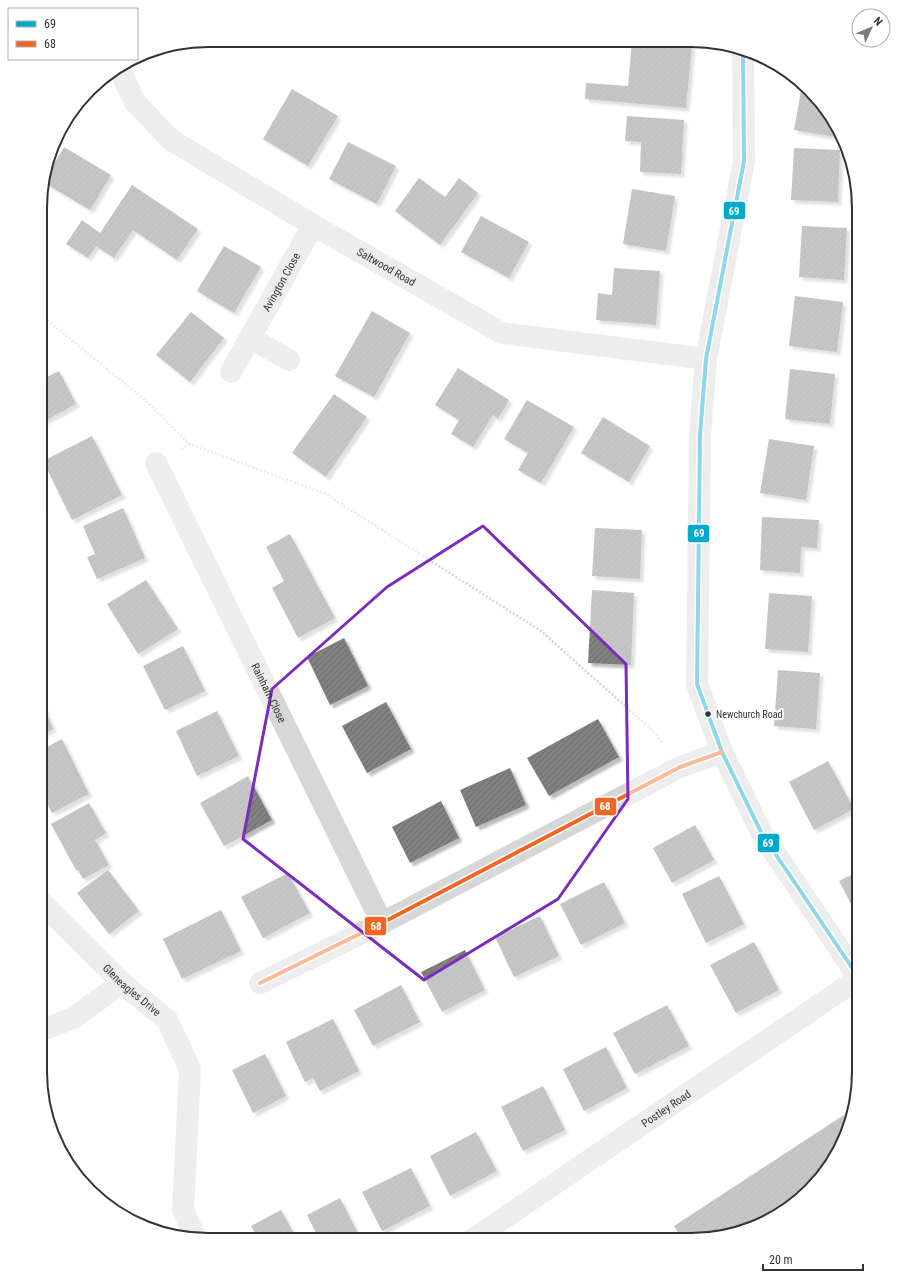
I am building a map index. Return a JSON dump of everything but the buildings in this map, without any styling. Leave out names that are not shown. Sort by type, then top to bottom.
[{"type":"street","points":[[743,56],[744,161],[706,358],[700,435],[696,684],[722,752],[762,834],[852,968]]},
{"type":"street","name":"Saltwood Road","points":[[121,73],[135,102],[171,140],[313,225],[502,333],[706,358]]},
{"type":"street","name":"Avington Close","points":[[231,372],[313,225]]},
{"type":"street","points":[[250,338],[289,360]]},
{"type":"street","name":"Rainham Close","points":[[156,464],[382,923]]},
{"type":"street","points":[[260,983],[382,923],[680,767],[722,752]]},
{"type":"street","name":"Gleneagles Drive","points":[[47,908],[122,983],[167,1020],[190,1069],[183,1210],[193,1233]]},
{"type":"street","points":[[47,1028],[73,1018],[122,983]]},
{"type":"street","name":"Postley Road","points":[[482,1233],[852,983]]},
{"type":"path","points":[[47,320],[145,400],[189,444],[324,493],[541,631],[653,731],[680,767]]},
{"type":"highlighted area","points":[[483,526],[626,664],[628,799],[558,899],[424,980],[243,839],[272,689],[387,587]]},
{"type":"transit line","name":"69","points":[[743,56],[744,161],[706,359],[700,435],[697,684],[722,752],[762,834],[852,968]]},
{"type":"transit line","name":"68","points":[[260,983],[382,923],[680,767],[722,752]]},
{"type":"place","name":"Newchurch Road","points":[[708,714]]}]
